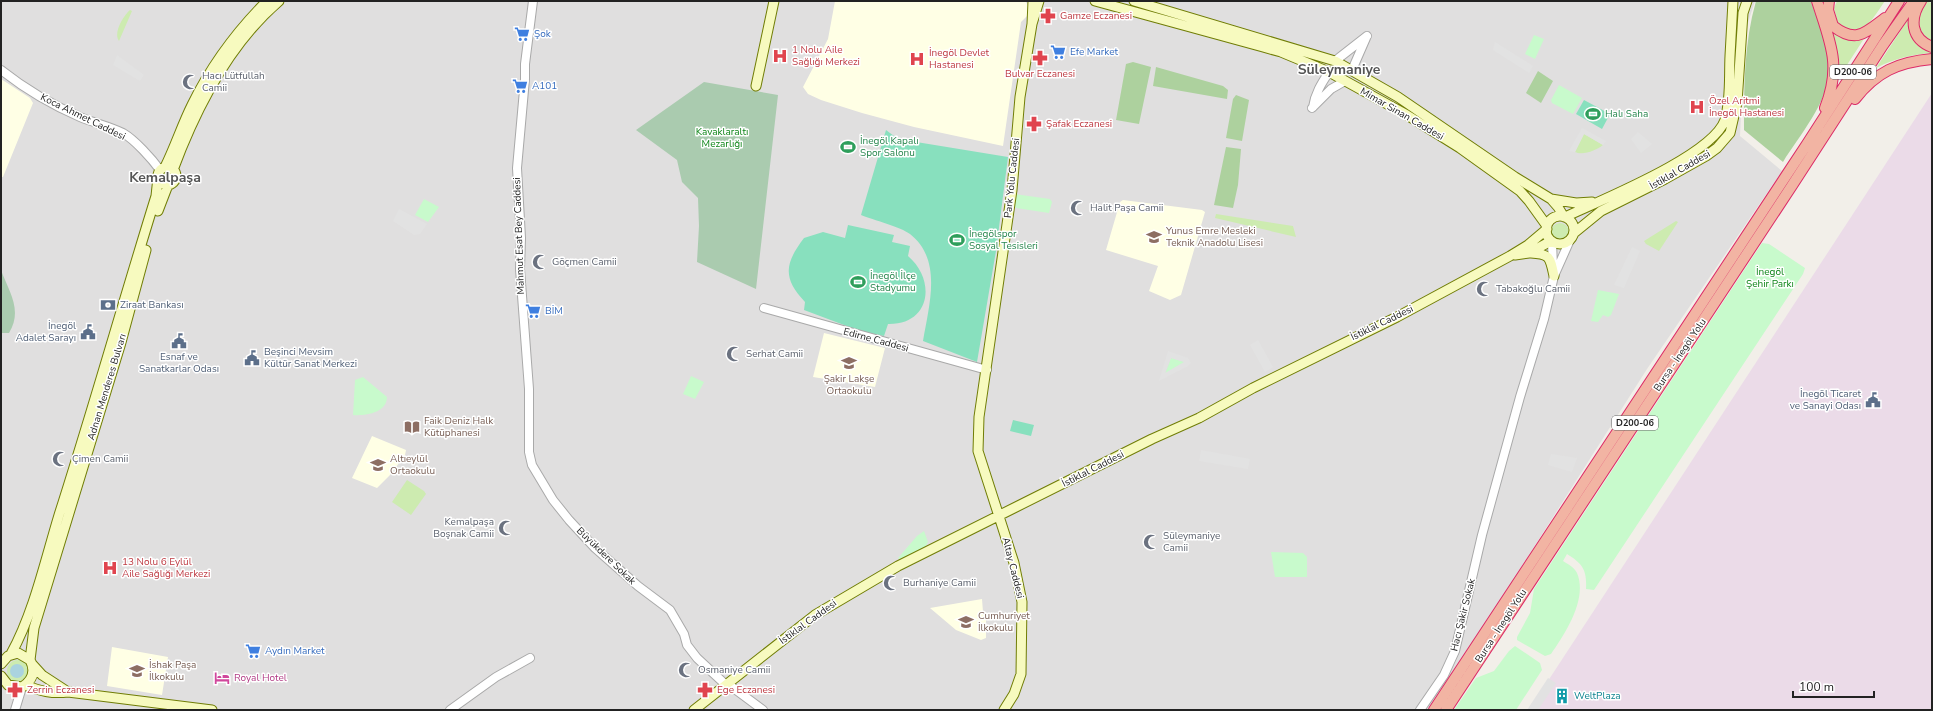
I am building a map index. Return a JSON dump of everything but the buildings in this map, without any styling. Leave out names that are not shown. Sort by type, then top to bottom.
[{"type":"highway","points":[[1808,144],[1830,97],[1835,67],[1832,49],[1817,1]]},
{"type":"highway","points":[[1829,1],[1828,10],[1833,26],[1849,36],[1863,34],[1891,14]]},
{"type":"highway","name":"Bursa - İnegöl Yolu","points":[[1434,710],[1746,234],[1808,144],[1899,1]]},
{"type":"highway","points":[[1917,3],[1913,18],[1916,35],[1932,47]]},
{"type":"highway","name":"Bursa - İnegöl Yolu","points":[[1446,710],[1824,136],[1917,3]]},
{"type":"highway","points":[[1824,136],[1859,93],[1882,72],[1921,60],[1932,59]]},
{"type":"main road","name":"Adnan Menderes Bulvarı","points":[[101,390],[103,371],[164,171],[193,104],[224,52],[239,30],[267,1]]},
{"type":"main road","name":"Adnan Menderes Bulvarı","points":[[164,171],[231,54],[257,21],[279,1]]},
{"type":"main road","points":[[756,86],[774,1]]},
{"type":"main road","points":[[1032,1],[1032,24]]},
{"type":"main road","points":[[1032,24],[1039,1]]},
{"type":"main road","name":"Mimar Sinan Caddesi","points":[[1095,1],[1269,49],[1329,72],[1407,115],[1460,148],[1520,191],[1529,200],[1547,227]]},
{"type":"main road","name":"Mimar Sinan Caddesi","points":[[1134,1],[1335,61],[1398,97],[1515,177],[1551,199],[1565,217]]},
{"type":"main road","name":"İstiklal Caddesi","points":[[1565,217],[1607,198],[1694,152],[1715,134],[1724,121],[1729,102],[1733,1]]},
{"type":"main road","name":"İstiklal Caddesi","points":[[1572,237],[1601,211],[1659,183],[1706,156],[1717,148],[1730,133],[1736,103],[1743,13],[1747,1]]},
{"type":"main road","name":"Park Yolu Caddesi","points":[[978,451],[980,417],[1012,190],[1020,97],[1032,24]]},
{"type":"main road","points":[[1329,72],[1335,61]]},
{"type":"main road","points":[[1345,81],[1352,70]]},
{"type":"main road","name":"Adnan Menderes Bulvarı","points":[[23,686],[29,682],[33,675],[31,662],[34,628],[101,390],[146,250],[160,201],[168,185],[173,182],[176,177],[164,171]]},
{"type":"main road","points":[[164,171],[162,184],[168,185]]},
{"type":"main road","points":[[1551,199],[1585,203],[1607,198]]},
{"type":"main road","points":[[1565,217],[1573,224],[1572,237],[1562,244],[1552,241],[1547,235],[1547,227],[1554,218],[1565,217]]},
{"type":"main road","name":"İstiklal Caddesi","points":[[694,710],[815,614],[846,595],[898,566],[1152,438],[1199,418],[1253,388],[1397,317],[1510,256],[1528,245],[1547,227]]},
{"type":"main road","name":"İstiklal Caddesi","points":[[1510,256],[1529,253],[1552,241]]},
{"type":"main road","points":[[1529,253],[1544,254],[1548,256],[1554,276]]},
{"type":"main road","name":"Adnan Menderes Bulvarı","points":[[1,663],[11,654],[20,637],[29,614],[98,402]]},
{"type":"main road","name":"Altay Caddesi","points":[[978,451],[1014,563],[1022,602],[1021,674],[1014,694],[1004,710]]},
{"type":"main road","points":[[11,654],[21,654],[31,662],[42,675],[68,692]]},
{"type":"main road","points":[[2,679],[11,686],[23,686],[42,692],[58,694],[68,692],[100,698],[212,710]]},
{"type":"street","name":"Mahmut Esat Bey Caddesi","points":[[533,1],[525,64],[517,168],[521,238],[520,269],[529,389],[529,452],[535,470]]},
{"type":"street","points":[[1335,61],[1367,36],[1352,70]]},
{"type":"street","name":"Koca Ahmet Caddesi","points":[[1,70],[23,87],[44,99],[80,116],[125,134],[164,171]]},
{"type":"street","points":[[1329,72],[1321,83],[1312,108],[1331,90],[1345,81]]},
{"type":"street","points":[[1554,276],[1572,237]]},
{"type":"street","points":[[1552,241],[1554,276]]},
{"type":"street","name":"Hacı Şakir Sokak","points":[[1420,710],[1444,675],[1455,651],[1482,535],[1520,396],[1544,319],[1554,276]]},
{"type":"street","name":"Edirne Caddesi","points":[[764,308],[987,370]]},
{"type":"street","name":"Büyükdere Sokak","points":[[535,470],[553,500],[595,548],[638,586],[670,610],[684,634],[687,645],[698,658],[727,684],[763,710]]},
{"type":"street","points":[[450,710],[496,677],[530,658]]},
{"type":"street","points":[[15,710],[23,686]]},
{"type":"shaded area","points":[[1,1],[1755,1],[1745,32],[1740,136],[1782,171],[1647,369],[1429,710],[1,710]]},
{"type":"shaded area","name":"İnegöl Devlet Hastanesi","points":[[835,1],[1025,1],[1028,5],[1028,15],[1021,22],[1003,146],[914,127],[862,113],[821,100],[808,94],[803,87],[828,39]]},
{"type":"shaded area","points":[[1495,42],[1533,66],[1529,73],[1493,50]]},
{"type":"shaded area","points":[[117,55],[144,75],[140,81],[113,65]]},
{"type":"shaded area","points":[[1,79],[30,98],[33,103],[3,177],[1,177]]},
{"type":"shaded area","points":[[1932,93],[1932,710],[1529,710]]},
{"type":"shaded area","points":[[1582,128],[1606,141],[1603,145],[1584,134],[1575,152],[1569,151]]},
{"type":"shaded area","points":[[1638,132],[1652,144],[1641,153],[1631,139]]},
{"type":"shaded area","name":"Yunus Emre Mesleki Teknik Anadolu Lisesi","points":[[1123,200],[1202,210],[1205,212],[1181,295],[1170,300],[1149,291],[1158,266],[1106,250],[1120,202]]},
{"type":"shaded area","points":[[399,209],[427,224],[420,234],[414,235],[393,221]]},
{"type":"shaded area","points":[[1632,247],[1640,251],[1624,288],[1614,285]]},
{"type":"shaded area","name":"Şakir Lakşe Ortaokulu","points":[[824,333],[885,348],[875,387],[813,377]]},
{"type":"shaded area","points":[[1258,340],[1273,367],[1265,372],[1250,345]]},
{"type":"shaded area","points":[[1168,351],[1188,358],[1191,363],[1188,366],[1159,381]],"holes":[[[1171,358],[1184,362],[1165,373]]]},
{"type":"shaded area","name":"Altıeylül Ortaokulu","points":[[372,436],[406,450],[405,455],[390,475],[377,488],[352,478]]},
{"type":"shaded area","points":[[1201,450],[1250,459],[1248,469],[1199,461]]},
{"type":"shaded area","points":[[1551,454],[1577,458],[1572,472],[1548,465]]},
{"type":"shaded area","name":"Cumhuriyet İlkokulu","points":[[982,599],[983,612],[986,613],[986,638],[981,640],[956,630],[930,608]]},
{"type":"shaded area","name":"İshak Paşa İlkokulu","points":[[112,647],[168,657],[162,695],[107,686]]},
{"type":"shaded area","points":[[1548,678],[1556,683],[1538,710],[1527,710]]},
{"type":"green space","points":[[1756,1],[1811,1],[1823,35],[1829,60],[1828,81],[1819,105],[1783,162],[1744,130],[1747,49]]},
{"type":"green space","points":[[1819,1],[1825,1],[1833,30],[1867,34],[1836,82]]},
{"type":"green space","points":[[1837,1],[1885,1],[1866,26],[1854,30],[1847,29],[1838,24],[1834,8]]},
{"type":"green space","points":[[1925,1],[1932,3],[1932,42],[1921,33],[1917,24],[1917,19]]},
{"type":"green space","points":[[130,10],[132,11],[119,41],[117,38],[118,29],[124,16]]},
{"type":"green space","points":[[1909,18],[1910,29],[1932,50],[1932,53],[1903,58],[1876,68]]},
{"type":"green space","points":[[1534,35],[1544,39],[1535,59],[1525,54]]},
{"type":"green space","points":[[1133,62],[1151,67],[1139,124],[1116,120],[1126,64]]},
{"type":"green space","points":[[1156,67],[1223,86],[1228,90],[1227,99],[1153,86]]},
{"type":"green space","points":[[1538,71],[1553,81],[1541,103],[1526,93]]},
{"type":"green space","name":"Kavaklaraltı Mezarlığı","points":[[704,82],[778,95],[756,289],[697,262],[699,226],[698,198],[682,182],[677,160],[636,130]]},
{"type":"green space","points":[[1559,85],[1582,98],[1573,114],[1552,103],[1551,100]]},
{"type":"green space","points":[[1236,95],[1249,100],[1242,141],[1226,138],[1233,99]]},
{"type":"green space","name":"Halı Saha","points":[[1584,100],[1610,114],[1602,129],[1576,114]]},
{"type":"green space","name":"İnegölspor Sosyal Tesisleri","points":[[886,130],[898,139],[1008,157],[996,251],[977,362],[923,341],[931,284],[927,257],[920,245],[906,231],[861,215]]},
{"type":"green space","points":[[1584,134],[1603,145],[1590,152],[1575,152]]},
{"type":"green space","points":[[1226,147],[1241,149],[1238,185],[1233,208],[1214,205]]},
{"type":"green space","points":[[166,170],[170,172],[172,176],[170,180],[166,182],[162,180],[160,176],[162,172]]},
{"type":"green space","points":[[1015,194],[1050,199],[1052,202],[1049,213],[1016,208],[1013,203]]},
{"type":"green space","points":[[424,199],[439,207],[428,222],[415,215]]},
{"type":"green space","points":[[1216,214],[1293,226],[1296,237],[1215,218]]},
{"type":"green space","points":[[1676,221],[1678,222],[1659,251],[1646,244],[1644,241]]},
{"type":"green space","points":[[1560,223],[1566,226],[1569,232],[1566,238],[1560,241],[1554,238],[1551,232],[1554,226]]},
{"type":"green space","name":"İnegöl İlçe Stadyumu","points":[[848,225],[894,235],[892,242],[910,246],[908,256],[917,266],[923,277],[925,300],[920,310],[913,317],[902,322],[888,324],[884,336],[860,331],[804,310],[805,302],[792,285],[789,270],[790,263],[793,255],[804,238],[823,232],[845,238]]},
{"type":"green space","name":"İnegöl Şehir Parkı","points":[[1762,243],[1769,244],[1805,268],[1803,274],[1594,590],[1586,589],[1586,577],[1583,568],[1577,561],[1567,554],[1563,561],[1576,571],[1580,583],[1580,594],[1573,616],[1563,637],[1551,654],[1545,656],[1517,640],[1517,637],[1530,613],[1534,589]]},
{"type":"green space","points":[[1,270],[11,294],[15,309],[13,325],[9,333],[1,333]]},
{"type":"green space","points":[[1598,290],[1619,294],[1611,315],[1608,317],[1603,315],[1598,322],[1591,321]]},
{"type":"green space","points":[[1171,358],[1185,362],[1165,374]]},
{"type":"green space","points":[[691,376],[704,382],[695,399],[683,394]]},
{"type":"green space","points":[[363,377],[387,397],[386,402],[379,410],[369,414],[353,415],[355,380]]},
{"type":"green space","points":[[1013,420],[1034,425],[1031,436],[1010,431]]},
{"type":"green space","points":[[407,480],[424,491],[426,494],[411,515],[392,502]]},
{"type":"green space","points":[[924,531],[928,542],[926,545],[916,553],[901,560],[898,558],[917,536]]},
{"type":"green space","points":[[1271,552],[1303,553],[1307,557],[1307,577],[1275,577]]},
{"type":"green space","points":[[1515,646],[1540,663],[1542,670],[1516,710],[1454,710],[1476,678],[1494,671],[1509,651]]},
{"type":"green space","points":[[18,660],[26,663],[29,671],[26,679],[18,682],[10,679],[7,671],[10,663]]},
{"type":"water","points":[[17,664],[22,666],[24,671],[22,676],[17,678],[12,676],[10,671],[12,666]]},
{"type":"place","name":"Gamze Eczanesi","points":[[1048,16]]},
{"type":"place","name":"Şok","points":[[522,34]]},
{"type":"place","name":"Efe Market","points":[[1058,52]]},
{"type":"place","name":"1 Nolu Aile Sağlığı Merkezi","points":[[780,56]]},
{"type":"place","name":"Bulvar Eczanesi","points":[[1040,58]]},
{"type":"place","name":"İnegöl Devlet Hastanesi","points":[[917,59]]},
{"type":"place","name":"Hacı Lütfullah Camii","points":[[190,82]]},
{"type":"place","name":"A101","points":[[520,86]]},
{"type":"place","name":"Özel Aritmi İnegöl Hastanesi","points":[[1697,107]]},
{"type":"place","name":"Halı Saha","points":[[1593,114]]},
{"type":"place","name":"Şafak Eczanesi","points":[[1034,124]]},
{"type":"place","name":"İnegöl Kapalı Spor Salonu","points":[[848,147]]},
{"type":"place","name":"Halit Paşa Camii","points":[[1078,208]]},
{"type":"place","name":"Yunus Emre Mesleki Teknik Anadolu Lisesi","points":[[1154,237]]},
{"type":"place","name":"İnegölspor Sosyal Tesisleri","points":[[957,240]]},
{"type":"place","name":"Göçmen Camii","points":[[540,262]]},
{"type":"place","name":"İnegöl İlçe Stadyumu","points":[[858,282]]},
{"type":"place","name":"Tabakoğlu Camii","points":[[1484,289]]},
{"type":"place","name":"Ziraat Bankası","points":[[108,305]]},
{"type":"place","name":"BİM","points":[[533,311]]},
{"type":"place","name":"İnegöl Adalet Sarayı","points":[[88,332]]},
{"type":"place","name":"Esnaf ve Sanatkarlar Odası","points":[[179,341]]},
{"type":"place","name":"Serhat Camii","points":[[734,354]]},
{"type":"place","name":"Beşinci Mevsim Kültür Sanat Merkezi","points":[[252,358]]},
{"type":"place","name":"Şakir Lakşe Ortaokulu","points":[[849,363]]},
{"type":"place","name":"İnegöl Ticaret ve Sanayi Odası","points":[[1873,400]]},
{"type":"place","name":"Faik Deniz Halk Kütüphanesi","points":[[412,427]]},
{"type":"place","name":"Çimen Camii","points":[[60,459]]},
{"type":"place","name":"Altıeylül Ortaokulu","points":[[378,465]]},
{"type":"place","name":"Kemalpaşa Boşnak Camii","points":[[506,528]]},
{"type":"place","name":"Süleymaniye Camii","points":[[1151,542]]},
{"type":"place","name":"13 Nolu 6 Eylül Aile Sağlığı Merkezi","points":[[110,568]]},
{"type":"place","name":"Burhaniye Camii","points":[[891,583]]},
{"type":"place","name":"Cumhuriyet İlkokulu","points":[[966,622]]},
{"type":"place","name":"Aydın Market","points":[[253,651]]},
{"type":"place","name":"Osmaniye Camii","points":[[686,670]]},
{"type":"place","name":"İshak Paşa İlkokulu","points":[[137,671]]},
{"type":"place","name":"Royal Hotel","points":[[222,678]]},
{"type":"place","name":"Zerrin Eczanesi","points":[[15,690]]},
{"type":"place","name":"Ege Eczanesi","points":[[705,690]]},
{"type":"place","name":"WeltPlaza","points":[[1562,696]]},
{"type":"district","name":"Süleymaniye","points":[[1339,69]]},
{"type":"district","name":"Kemalpaşa","points":[[165,177]]}]
